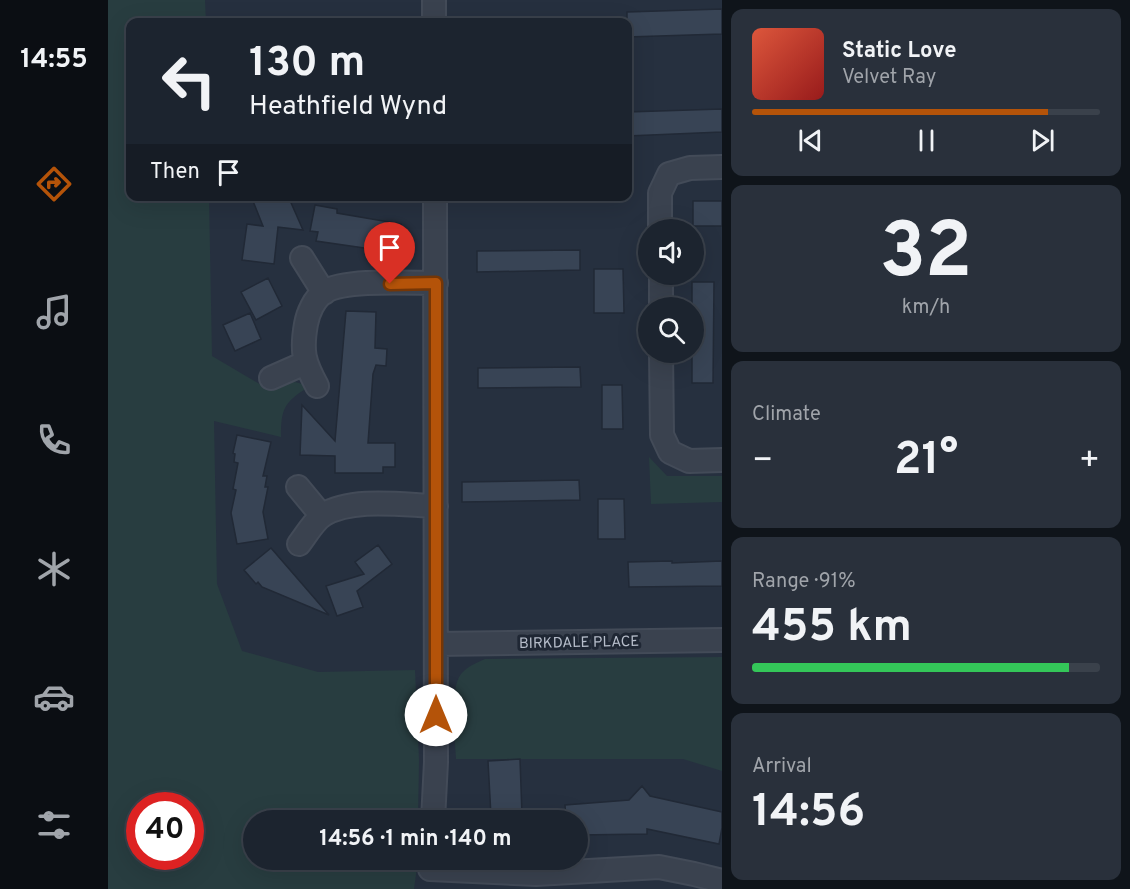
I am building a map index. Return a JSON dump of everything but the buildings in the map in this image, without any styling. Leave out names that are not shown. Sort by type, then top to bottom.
[{"type":"street","points":[[434,0],[434,18]]},
{"type":"street","points":[[660,219],[660,193],[669,174],[690,168],[722,168]]},
{"type":"street","points":[[434,810],[436,762],[435,201]]},
{"type":"street","points":[[302,258],[324,293]]},
{"type":"street","points":[[317,386],[305,363],[304,335],[309,312],[324,293],[345,285],[436,283]]},
{"type":"street","points":[[271,378],[305,363]]},
{"type":"street","points":[[661,363],[662,435],[670,452],[689,461],[722,460]]},
{"type":"street","points":[[298,487],[322,516]]},
{"type":"street","points":[[298,544],[322,516],[339,509],[360,504],[436,506]]},
{"type":"street","name":"BIRKDALE PLACE","points":[[436,644],[722,640]]},
{"type":"street","points":[[430,872],[536,881],[659,867],[722,881]]},
{"type":"green space","points":[[108,0],[205,0],[206,18],[126,18],[126,201],[209,201],[212,356],[268,389],[293,382],[308,387],[294,397],[286,407],[282,419],[281,437],[214,421],[217,584],[242,651],[318,672],[415,670],[419,760],[418,810],[243,810],[243,870],[417,870],[414,889],[108,889]]},
{"type":"green space","points":[[649,457],[667,476],[722,476],[722,502],[651,504]]},
{"type":"green space","points":[[722,657],[722,771],[683,759],[456,759],[454,702],[457,681],[466,669],[485,659]]},
{"type":"route","points":[[390,284],[436,283],[436,715]]}]
